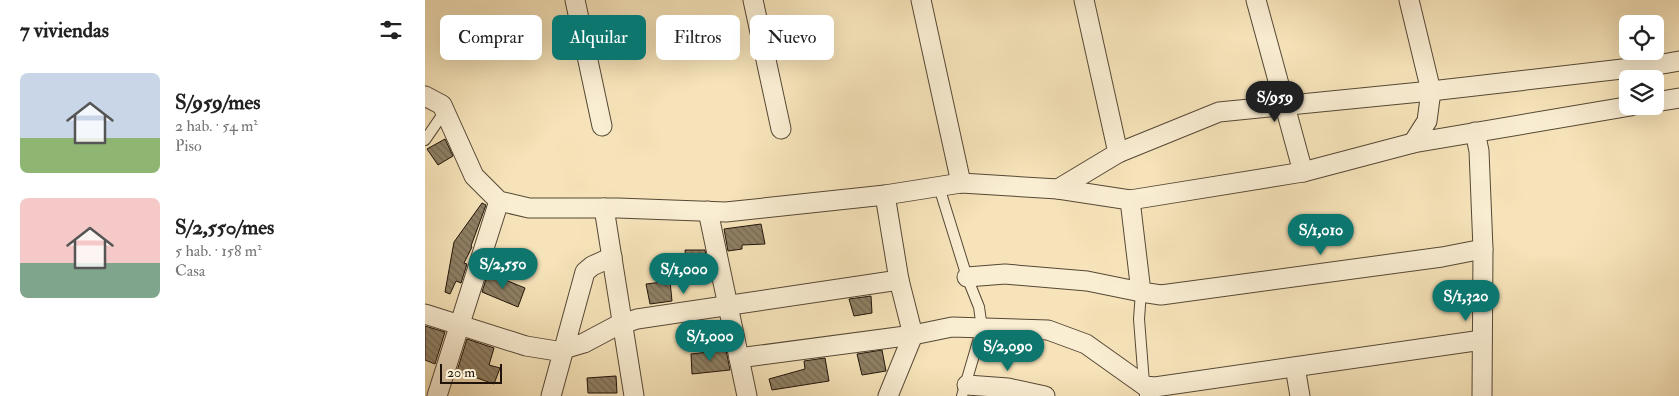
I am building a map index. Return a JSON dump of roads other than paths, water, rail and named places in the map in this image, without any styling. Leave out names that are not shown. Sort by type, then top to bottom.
[{"type":"street","points":[[575,0],[602,126]]},
{"type":"street","points":[[753,0],[781,129]]},
{"type":"street","points":[[921,0],[961,183]]},
{"type":"street","points":[[1084,0],[1118,153]]},
{"type":"street","points":[[1255,0],[1303,172]]},
{"type":"street","points":[[1409,0],[1431,91],[1427,121],[1413,143]]},
{"type":"street","points":[[1058,189],[1118,153],[1219,112],[1431,91],[1679,62]]},
{"type":"street","points":[[425,96],[442,105],[474,176],[499,201],[529,208],[604,208],[726,212],[885,195],[961,183],[1058,189],[1130,200],[1303,172],[1413,143],[1619,108]]},
{"type":"street","points":[[1664,100],[1679,98]]},
{"type":"street","points":[[1475,132],[1479,151],[1483,249],[1482,396]]},
{"type":"street","points":[[884,395],[913,335],[899,280],[885,195]]},
{"type":"street","points":[[1130,200],[1141,292]]},
{"type":"street","points":[[437,396],[499,201]]},
{"type":"street","points":[[604,208],[634,396]]},
{"type":"street","points":[[708,211],[747,396]]},
{"type":"street","points":[[967,277],[1005,274],[1087,280],[1161,295],[1433,258],[1483,249]]},
{"type":"street","points":[[551,396],[585,272],[592,266],[612,256]]},
{"type":"street","points":[[425,314],[526,346],[557,351],[584,343],[616,326],[637,319],[899,280]]},
{"type":"street","points":[[739,358],[913,335],[952,327],[1048,330],[1086,344],[1145,391],[1155,387],[1482,340]]},
{"type":"street","points":[[1295,367],[1300,396]]},
{"type":"street","points":[[965,390],[1008,388],[1045,396]]},
{"type":"lane","points":[[425,140],[445,111]]},
{"type":"lane","points":[[939,187],[967,277],[979,307],[982,328],[965,390]]},
{"type":"lane","points":[[1141,292],[1139,319],[1145,391]]}]
